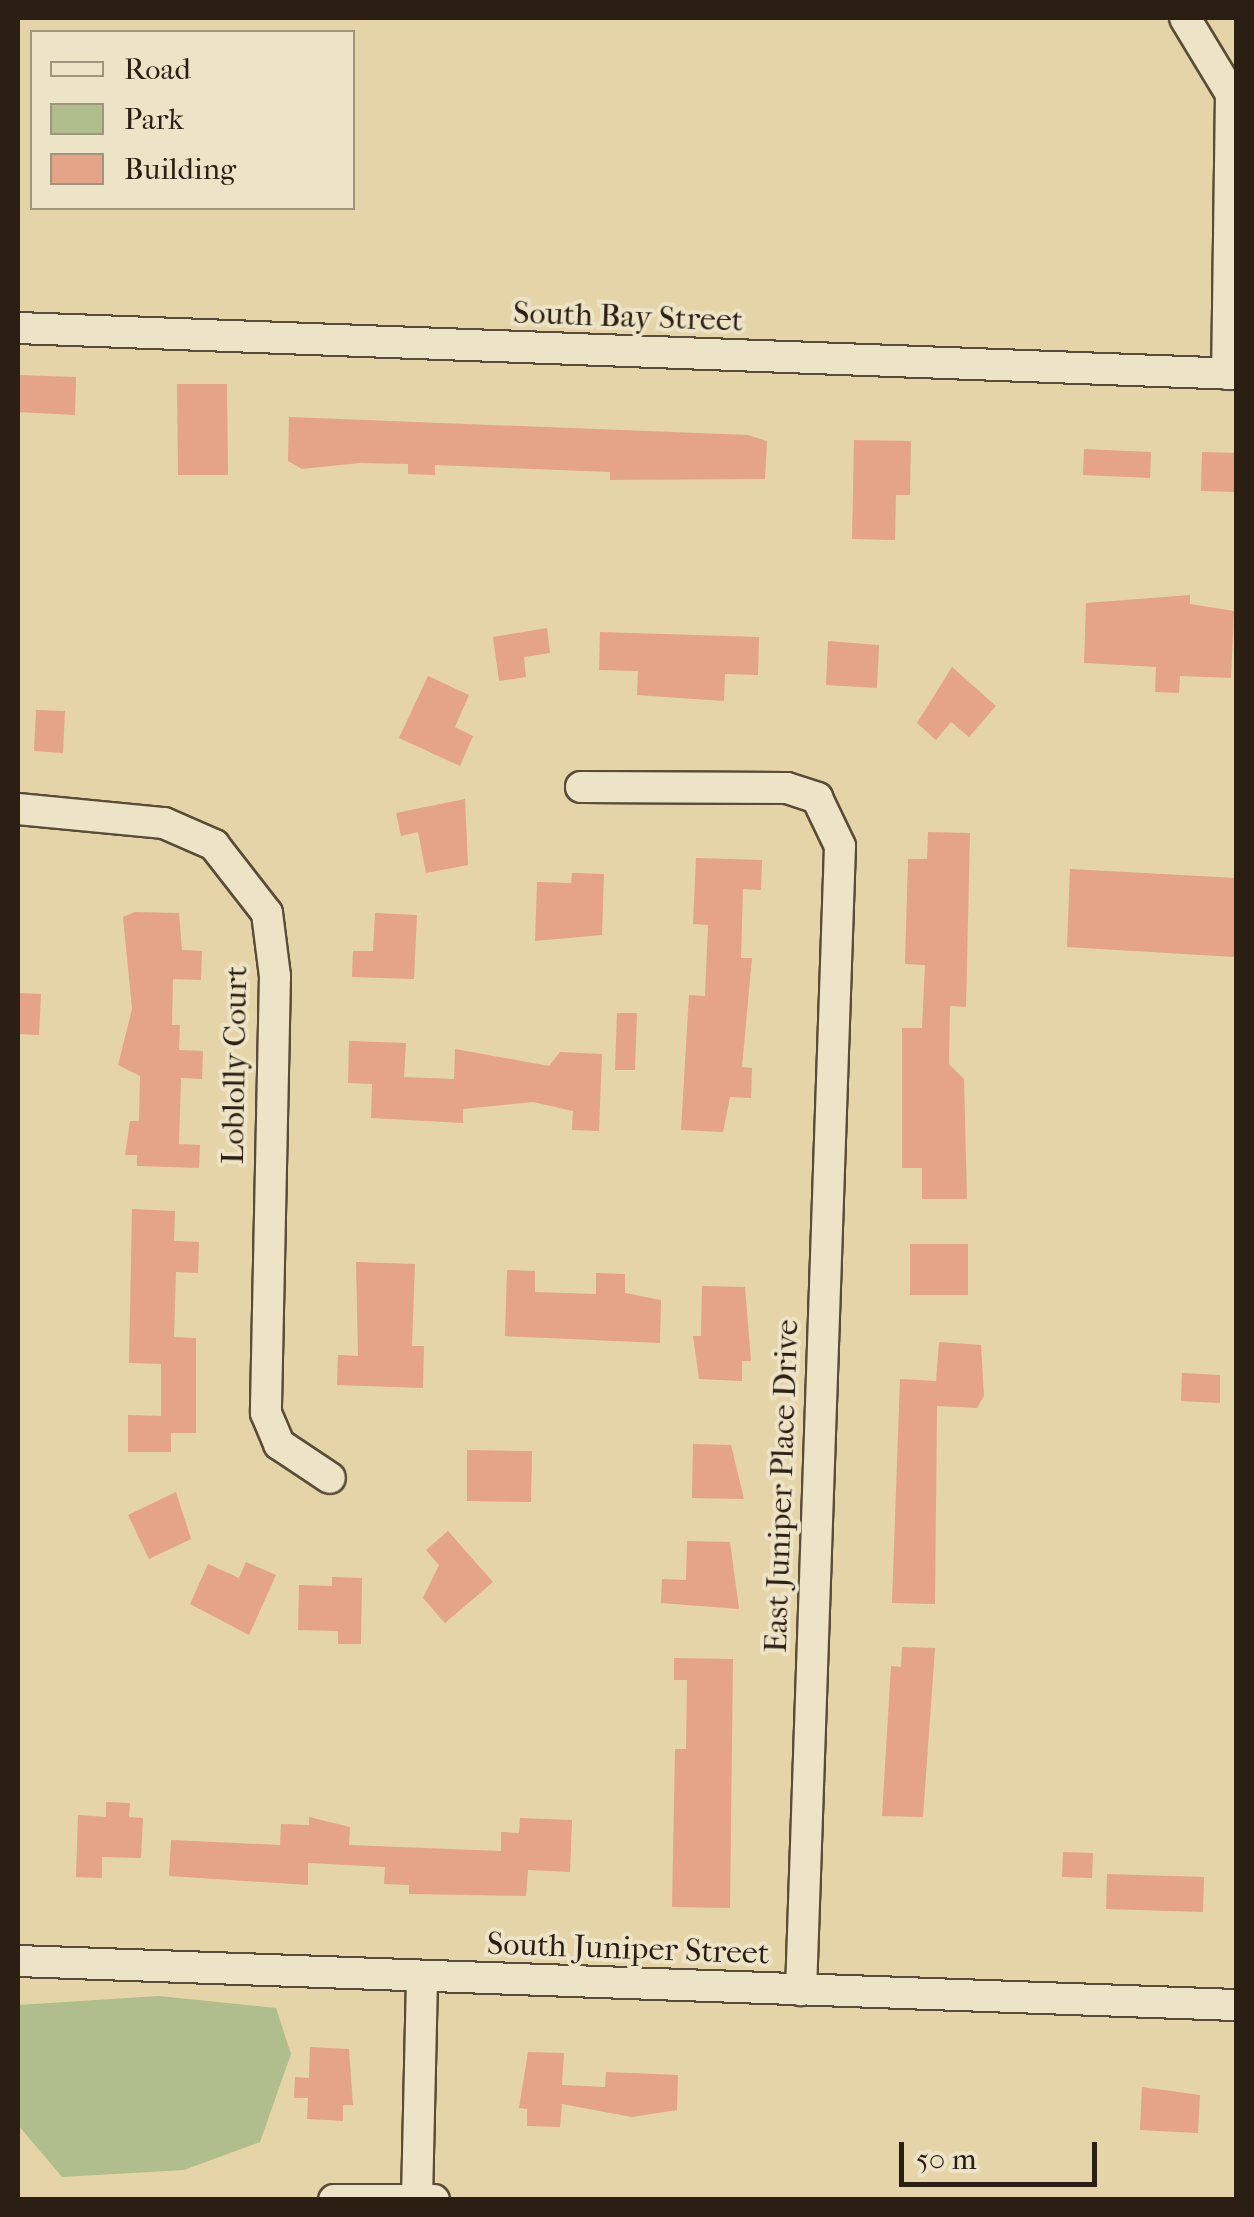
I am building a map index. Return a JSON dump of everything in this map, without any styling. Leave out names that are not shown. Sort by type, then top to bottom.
[{"type":"street","points":[[1185,18],[1230,94],[1232,374]]},
{"type":"street","name":"South Bay Street","points":[[18,328],[1232,374]]},
{"type":"street","name":"East Juniper Place Drive","points":[[580,787],[746,781],[818,798],[840,846],[832,983],[801,1990]]},
{"type":"street","name":"Loblolly Court","points":[[18,809],[164,823],[214,846],[267,913],[275,976],[266,1414],[280,1444],[330,1478]]},
{"type":"street","name":"South Juniper Street","points":[[18,1961],[1236,2005]]},
{"type":"street","points":[[417,2198],[422,1976]]},
{"type":"street","points":[[334,2200],[434,2200]]},
{"type":"green space","points":[[159,1996],[276,2008],[291,2054],[260,2142],[184,2170],[62,2177],[18,2125],[18,2005]]},
{"type":"building","points":[[18,375],[76,377],[75,415],[18,412]]},
{"type":"building","points":[[177,384],[227,384],[228,475],[178,475]]},
{"type":"building","points":[[289,417],[748,435],[767,441],[765,479],[610,480],[610,472],[435,465],[435,475],[408,474],[408,464],[359,463],[302,469],[288,461]]},
{"type":"building","points":[[854,440],[911,441],[910,495],[896,495],[895,540],[852,539]]},
{"type":"building","points":[[1084,449],[1151,452],[1150,478],[1083,475]]},
{"type":"building","points":[[1202,452],[1236,453],[1236,492],[1201,491]]},
{"type":"building","points":[[1190,595],[1190,604],[1234,611],[1231,678],[1180,676],[1179,693],[1155,692],[1156,667],[1084,663],[1086,603]]},
{"type":"building","points":[[547,628],[550,653],[524,657],[526,677],[499,681],[493,637]]},
{"type":"building","points":[[600,632],[759,637],[758,675],[725,674],[724,701],[637,695],[638,671],[599,670]]},
{"type":"building","points":[[828,641],[879,645],[877,688],[826,685]]},
{"type":"building","points":[[952,667],[996,706],[969,737],[951,722],[936,740],[917,723]]},
{"type":"building","points":[[428,676],[469,695],[455,727],[473,736],[460,766],[399,738]]},
{"type":"building","points":[[36,710],[65,711],[63,753],[34,751]]},
{"type":"building","points":[[465,799],[468,865],[426,873],[418,832],[401,836],[396,813]]},
{"type":"building","points":[[928,832],[970,833],[966,1007],[950,1006],[949,1064],[964,1079],[967,1199],[922,1199],[922,1168],[902,1168],[902,1028],[922,1028],[925,965],[905,964],[908,859],[927,859]]},
{"type":"building","points":[[696,858],[762,860],[761,890],[743,889],[741,958],[752,958],[742,1067],[752,1068],[751,1098],[730,1097],[723,1132],[681,1130],[689,995],[705,996],[708,925],[693,924]]},
{"type":"building","points":[[1070,869],[1236,878],[1234,957],[1067,947]]},
{"type":"building","points":[[572,873],[604,874],[602,935],[535,941],[537,882],[571,883]]},
{"type":"building","points":[[135,912],[179,913],[182,950],[202,951],[201,980],[173,979],[172,1025],[180,1025],[179,1050],[203,1051],[202,1079],[181,1078],[179,1144],[200,1145],[199,1168],[137,1166],[137,1155],[125,1155],[130,1121],[139,1121],[140,1076],[118,1065],[132,1009],[123,917]]},
{"type":"building","points":[[375,913],[417,915],[414,979],[352,977],[353,951],[373,951]]},
{"type":"building","points":[[18,993],[41,994],[39,1035],[18,1034]]},
{"type":"building","points":[[617,1013],[637,1013],[635,1070],[615,1070]]},
{"type":"building","points":[[349,1041],[406,1043],[404,1077],[454,1079],[455,1049],[549,1066],[560,1052],[602,1054],[599,1131],[572,1130],[573,1111],[533,1102],[463,1109],[463,1123],[371,1118],[372,1084],[348,1083]]},
{"type":"building","points":[[132,1209],[175,1211],[174,1241],[199,1242],[198,1273],[176,1272],[174,1337],[196,1338],[196,1433],[171,1433],[171,1452],[128,1452],[128,1415],[161,1416],[161,1364],[129,1363]]},
{"type":"building","points":[[910,1244],[968,1244],[968,1295],[910,1295]]},
{"type":"building","points":[[356,1262],[415,1264],[412,1346],[424,1346],[423,1388],[337,1385],[338,1355],[358,1356]]},
{"type":"building","points":[[507,1270],[535,1271],[535,1292],[596,1294],[596,1273],[625,1274],[625,1293],[661,1300],[660,1343],[505,1336]]},
{"type":"building","points":[[702,1286],[745,1287],[751,1361],[742,1361],[742,1381],[699,1379],[693,1336],[701,1336]]},
{"type":"building","points":[[939,1342],[981,1345],[984,1396],[977,1408],[937,1406],[935,1604],[892,1603],[900,1379],[936,1381]]},
{"type":"building","points":[[1182,1373],[1220,1375],[1220,1403],[1181,1401]]},
{"type":"building","points":[[693,1444],[731,1445],[744,1499],[692,1498]]},
{"type":"building","points":[[467,1450],[532,1451],[531,1502],[467,1501]]},
{"type":"building","points":[[176,1492],[191,1539],[149,1559],[128,1515]]},
{"type":"building","points":[[448,1531],[493,1582],[445,1623],[423,1598],[439,1565],[426,1550]]},
{"type":"building","points":[[687,1541],[730,1542],[739,1609],[661,1603],[662,1579],[686,1580]]},
{"type":"building","points":[[246,1562],[276,1575],[249,1635],[190,1604],[208,1564],[239,1578]]},
{"type":"building","points":[[332,1577],[362,1578],[361,1644],[338,1644],[338,1631],[298,1630],[299,1585],[332,1586]]},
{"type":"building","points":[[902,1647],[935,1648],[923,1817],[882,1816],[891,1666],[901,1667]]},
{"type":"building","points":[[674,1658],[733,1659],[730,1908],[672,1907],[675,1749],[686,1749],[687,1680],[674,1680]]},
{"type":"building","points":[[106,1802],[130,1803],[129,1817],[143,1818],[141,1858],[102,1857],[102,1878],[76,1877],[78,1815],[106,1817]]},
{"type":"building","points":[[309,1817],[350,1827],[349,1845],[501,1851],[501,1832],[519,1833],[520,1818],[572,1820],[570,1872],[528,1870],[526,1896],[409,1894],[409,1885],[384,1884],[385,1867],[308,1863],[308,1885],[169,1876],[171,1840],[280,1845],[281,1824],[309,1825]]},
{"type":"building","points":[[1063,1852],[1093,1853],[1092,1878],[1062,1877]]},
{"type":"building","points":[[1107,1874],[1204,1877],[1203,1912],[1106,1909]]},
{"type":"building","points":[[310,2047],[349,2049],[353,2105],[343,2105],[343,2121],[307,2119],[308,2098],[294,2098],[295,2077],[309,2078]]},
{"type":"building","points":[[528,2052],[564,2053],[562,2085],[605,2087],[606,2072],[678,2075],[677,2110],[632,2117],[562,2104],[560,2127],[527,2126],[527,2109],[519,2108]]},
{"type":"building","points":[[1142,2087],[1200,2095],[1198,2133],[1140,2130]]}]
